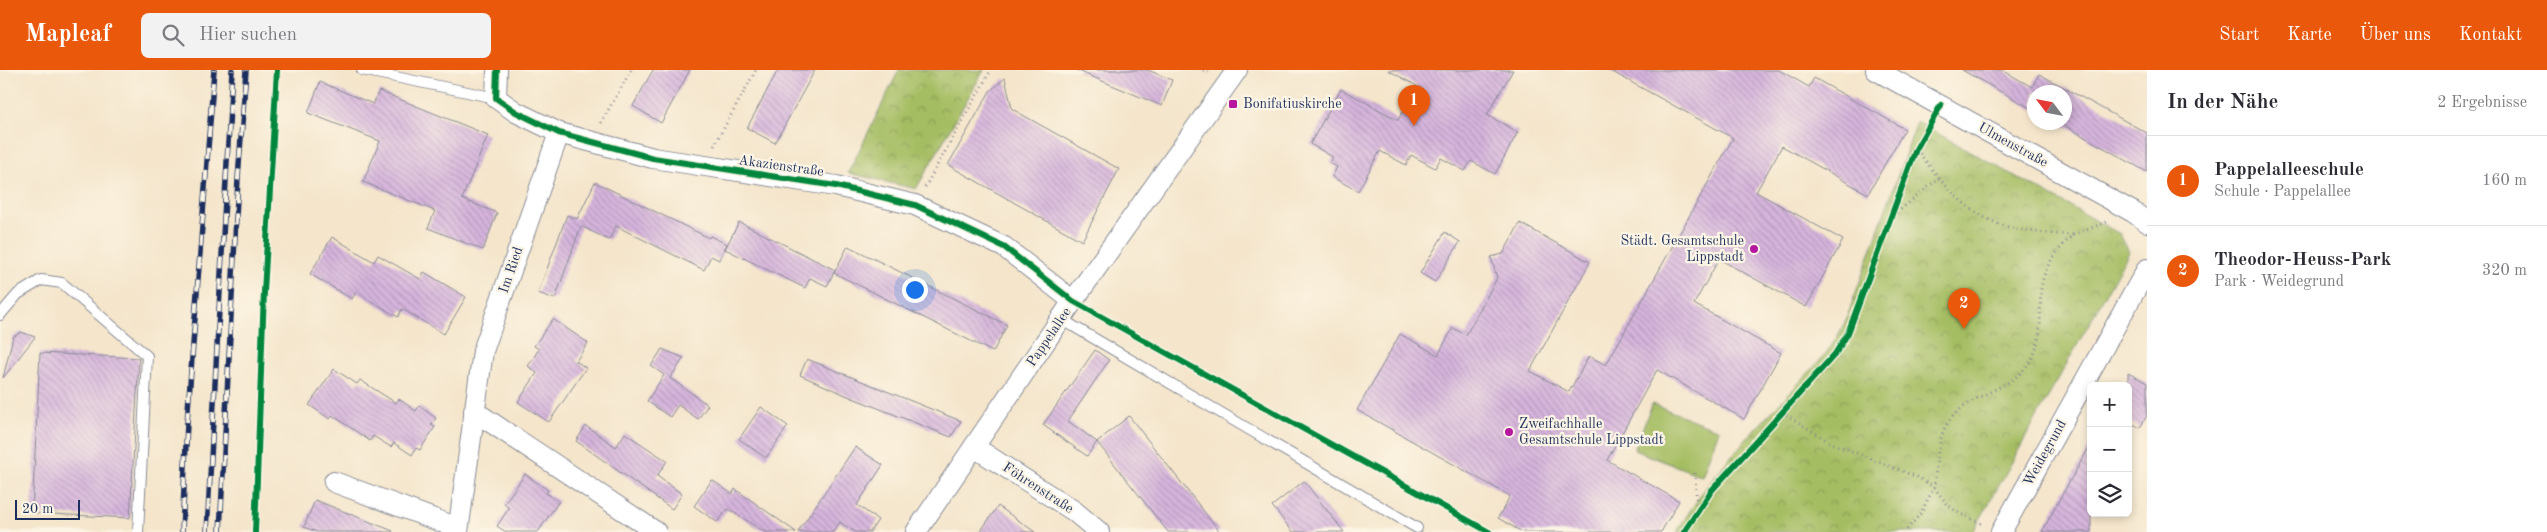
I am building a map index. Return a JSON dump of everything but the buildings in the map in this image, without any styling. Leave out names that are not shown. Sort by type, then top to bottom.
[{"type":"street","points":[[496,98],[497,70]]},
{"type":"street","name":"Pappelallee","points":[[916,532],[1061,319],[1237,70]]},
{"type":"street","name":"Ulmenstraße","points":[[1876,70],[2140,217]]},
{"type":"street","name":"Akazienstraße","points":[[496,98],[516,112],[559,133],[653,158],[836,186],[915,205],[1004,248],[1074,301]]},
{"type":"street","name":"Im Ried","points":[[334,482],[458,530],[483,351],[559,133]]},
{"type":"street","name":"Weidegrund","points":[[1995,530],[2147,269]]},
{"type":"street","points":[[474,411],[656,532]]},
{"type":"street","name":"Föhrenstraße","points":[[974,447],[1074,511],[1099,532]]},
{"type":"lane","name":"Akazienstraße","points":[[362,70],[496,98]]},
{"type":"lane","points":[[0,315],[18,294],[41,280],[62,283],[147,356],[138,532]]},
{"type":"lane","points":[[1061,319],[1416,528]]},
{"type":"path","points":[[591,141],[631,70]]},
{"type":"path","points":[[703,166],[756,70]]},
{"type":"path","points":[[915,205],[991,70]]},
{"type":"path","points":[[1916,149],[1957,199],[1972,211],[2025,232],[2073,235],[2140,217]]},
{"type":"path","points":[[1889,219],[1939,178]]},
{"type":"path","points":[[1905,532],[1921,513],[1934,487],[1940,441],[1946,424],[1960,409],[2015,379],[2034,354],[2040,336],[2041,288],[2045,271],[2057,250],[2073,235]]},
{"type":"path","points":[[1782,412],[1831,443],[1917,477],[1934,487],[1948,508],[1960,516],[1995,530]]},
{"type":"path","points":[[1695,473],[1697,510]]},
{"type":"green space","points":[[899,70],[984,70],[916,189],[848,173]]},
{"type":"green space","points":[[1917,122],[2120,234],[2129,252],[1973,532],[1677,532],[1708,485],[1726,462],[1824,356],[1836,339],[1846,320]]},
{"type":"green space","points":[[1652,404],[1719,430],[1702,476],[1634,450]]},
{"type":"railway","points":[[182,532],[187,423],[214,70]]},
{"type":"railway","points":[[207,532],[232,70]]},
{"type":"railway","points":[[220,532],[238,179],[246,70]]},
{"type":"cycle path","points":[[255,532],[264,292],[277,70]]},
{"type":"cycle path","points":[[497,70],[496,98],[516,112],[559,133],[653,158],[836,186],[915,205],[1004,247],[1073,301],[1489,532]]},
{"type":"cycle path","points":[[1684,532],[1712,490],[1835,354],[1848,333],[1916,149],[1941,105]]},
{"type":"place","name":"Bonifatiuskirche","points":[[1233,104]]},
{"type":"place","name":"Pappelalleeschule","points":[[1414,126]]},
{"type":"place","name":"Städt. Gesamtschule Lippstadt","points":[[1754,249]]},
{"type":"place","name":"Theodor-Heuss-Park","points":[[1964,329]]},
{"type":"place","name":"Zweifachhalle Gesamtschule Lippstadt","points":[[1509,432]]}]
